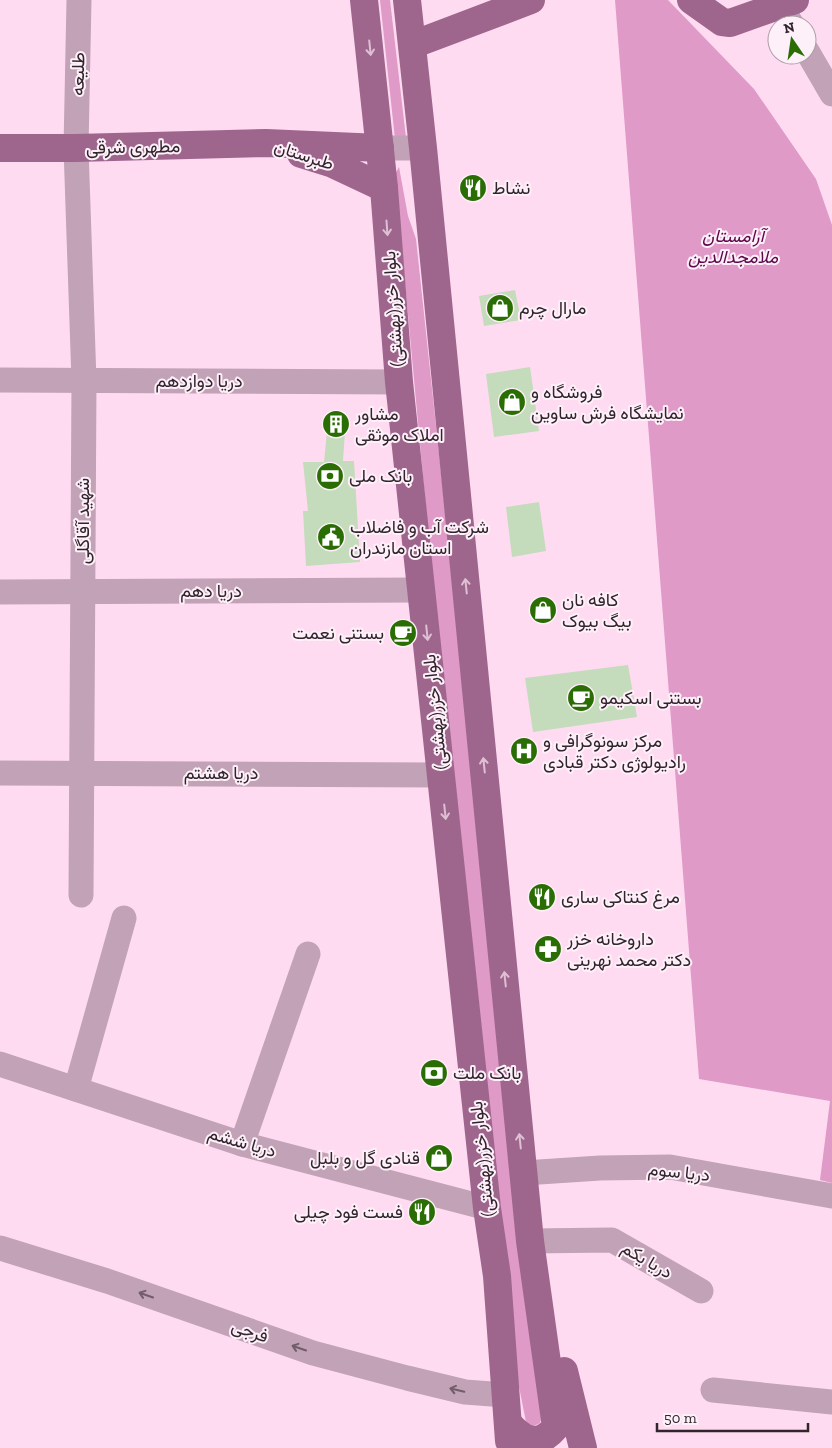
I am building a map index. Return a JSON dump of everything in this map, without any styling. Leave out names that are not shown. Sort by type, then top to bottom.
[{"type":"main road","name":"بلوار خزر(بهشتی)","points":[[364,0],[384,188],[399,382],[487,1208],[497,1276],[509,1435]]},
{"type":"main road","points":[[407,0],[530,1242],[556,1427],[551,1434],[541,1441],[528,1440],[519,1435],[509,1435]]},
{"type":"main road","points":[[412,45],[531,0]]},
{"type":"main road","points":[[692,0],[722,22],[730,23],[789,10]]},
{"type":"main road","name":"مطهری شرقی","points":[[0,148],[266,143]]},
{"type":"main road","name":"طبرستان","points":[[266,143],[380,148]]},
{"type":"main road","name":"طبرستان","points":[[266,143],[333,164],[384,188]]},
{"type":"main road","points":[[530,1242],[583,1448]]},
{"type":"street","name":"طلیعه","points":[[76,148],[79,0]]},
{"type":"street","points":[[815,65],[832,94]]},
{"type":"street","name":"شهید آقاگلی","points":[[76,148],[84,381],[82,895]]},
{"type":"street","points":[[380,148],[423,148]]},
{"type":"street","name":"دریا دوازدهم","points":[[0,380],[399,382]]},
{"type":"street","name":"دریا دهم","points":[[0,592],[422,590]]},
{"type":"street","name":"دریا هشتم","points":[[0,773],[441,774]]},
{"type":"street","points":[[76,1089],[124,918]]},
{"type":"street","points":[[242,1144],[308,954]]},
{"type":"street","name":"دریا ششم","points":[[0,1064],[242,1144],[487,1208]]},
{"type":"street","name":"دریا سوم","points":[[524,1173],[600,1168],[670,1167],[832,1196]]},
{"type":"street","name":"دریا یکم","points":[[530,1242],[612,1240],[701,1291]]},
{"type":"street","name":"فرجی","points":[[0,1248],[107,1281],[312,1353],[465,1392],[505,1395]]},
{"type":"street","points":[[713,1390],[832,1402]]},
{"type":"green space","points":[[380,0],[390,0],[406,138],[395,139]]},
{"type":"green space","name":"آرامستان ملامجدالدین","points":[[615,0],[668,0],[754,89],[816,179],[832,225],[832,1183],[820,1180],[830,1101],[699,1079]]},
{"type":"green space","points":[[399,167],[408,216],[416,239],[542,1416],[540,1423],[534,1426],[530,1426],[526,1422],[497,1276],[395,174]]},
{"type":"building","name":"مارال چرم","points":[[515,290],[521,320],[484,326],[479,296]]},
{"type":"building","name":"فروشگاه و نمایشگاه فرش ساوین","points":[[530,367],[539,431],[494,437],[486,374]]},
{"type":"building","points":[[327,417],[346,417],[343,461],[354,461],[360,562],[306,566],[303,511],[308,511],[303,462],[324,462]]},
{"type":"building","points":[[539,502],[546,551],[512,557],[506,507]]},
{"type":"building","name":"بستنی اسکیمو","points":[[628,665],[637,717],[533,732],[525,678]]},
{"type":"place","name":"نشاط","points":[[473,188]]},
{"type":"place","name":"مارال چرم","points":[[500,308]]},
{"type":"place","name":"فروشگاه و نمایشگاه فرش ساوین","points":[[512,402]]},
{"type":"place","name":"مشاور املاک موثقی","points":[[336,424]]},
{"type":"place","name":"بانک ملی","points":[[330,476]]},
{"type":"place","name":"شرکت آب و فاضلاب استان مازندران","points":[[331,537]]},
{"type":"place","name":"کافه نان بیگ بیوک","points":[[543,610]]},
{"type":"place","name":"بستنی نعمت","points":[[403,633]]},
{"type":"place","name":"بستنی اسکیمو","points":[[581,698]]},
{"type":"place","name":"مركز سونوگرافی و راديولوژی دكتر قبادی","points":[[524,751]]},
{"type":"place","name":"مرغ کنتاکی ساری","points":[[542,897]]},
{"type":"place","name":"داروخانه خزر دکتر محمد نهرینی","points":[[548,949]]},
{"type":"place","name":"بانک ملت","points":[[434,1073]]},
{"type":"place","name":"قنادی گل و بلبل","points":[[439,1158]]},
{"type":"place","name":"فست فود چیلی","points":[[422,1212]]}]
